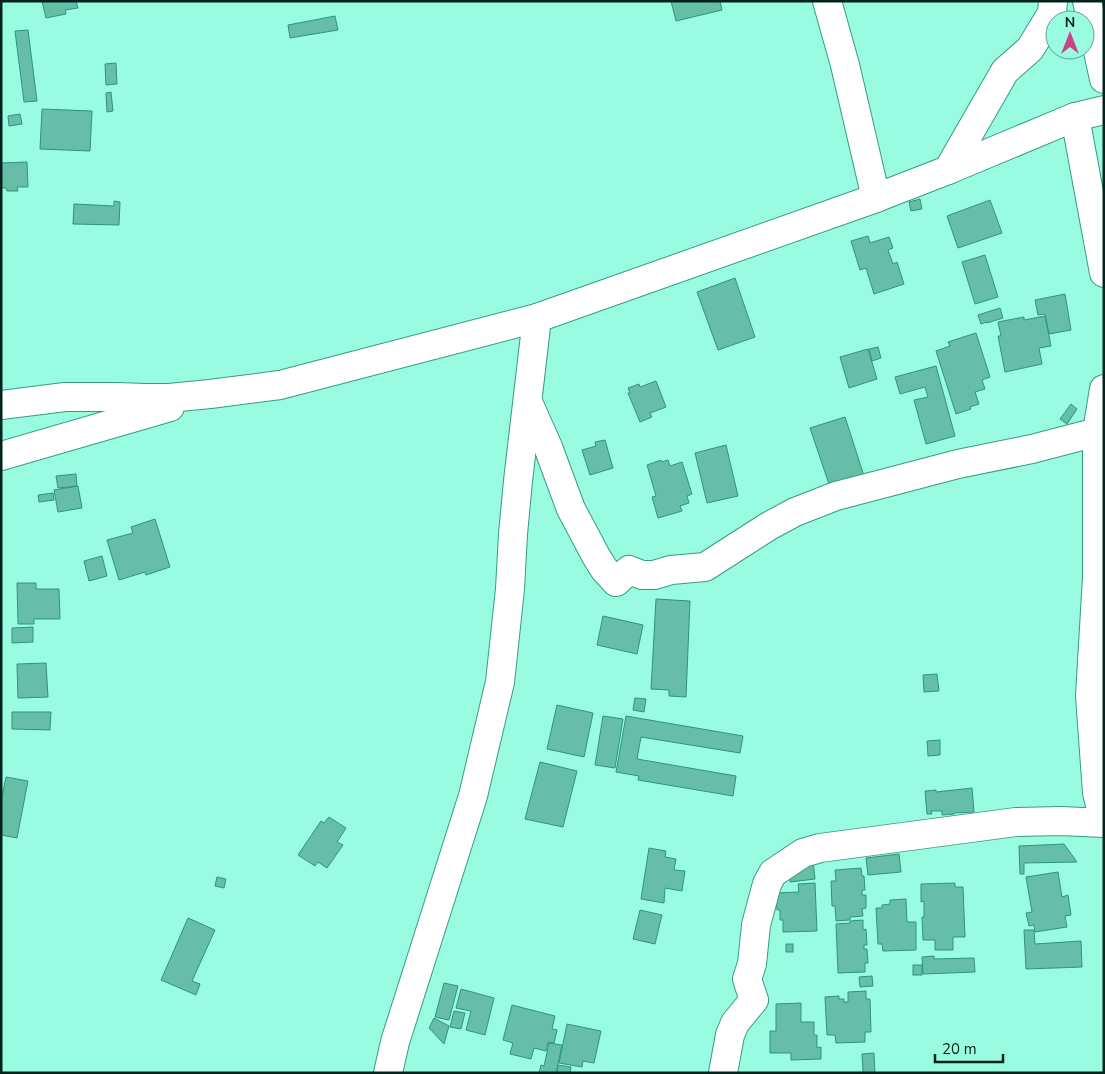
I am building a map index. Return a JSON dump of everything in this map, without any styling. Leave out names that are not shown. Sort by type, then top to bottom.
[{"type":"street","points":[[827,1],[845,65],[876,198]]},
{"type":"street","points":[[948,170],[1005,71],[1030,49],[1052,14],[1053,1]]},
{"type":"street","points":[[1086,1],[1100,41],[1104,79]]},
{"type":"street","points":[[1,405],[65,397],[169,398],[280,385],[537,318],[876,198],[1075,117],[1104,110]]},
{"type":"street","points":[[1075,117],[1104,273]]},
{"type":"street","points":[[388,1073],[398,1034],[473,796],[500,682],[510,589],[518,481],[537,318]]},
{"type":"street","points":[[723,1073],[730,1034],[734,1023],[754,1000],[747,979],[752,964],[756,925],[767,884],[773,874],[802,852],[1016,822],[1104,822],[1096,793],[1090,696],[1097,577],[1097,432],[1104,389]]},
{"type":"street","points":[[1,456],[210,394]]},
{"type":"street","points":[[528,402],[548,447],[570,509],[604,569],[616,582],[629,570],[642,575],[654,575],[671,570],[705,567],[768,526],[795,512],[836,496],[958,464],[1097,432]]},
{"type":"building","points":[[42,1],[76,1],[78,8],[65,10],[66,14],[46,18]]},
{"type":"building","points":[[671,1],[720,1],[722,10],[676,21]]},
{"type":"building","points":[[335,16],[338,30],[290,38],[288,25]]},
{"type":"building","points":[[28,30],[37,101],[24,102],[15,31]]},
{"type":"building","points":[[116,63],[117,84],[106,85],[105,64]]},
{"type":"building","points":[[111,92],[113,111],[107,112],[106,93]]},
{"type":"building","points":[[42,109],[92,111],[90,151],[40,149]]},
{"type":"building","points":[[20,114],[22,124],[9,126],[8,116]]},
{"type":"building","points":[[27,162],[28,187],[17,187],[18,191],[7,191],[6,188],[1,188],[1,163]]},
{"type":"building","points":[[920,199],[922,209],[911,211],[909,202]]},
{"type":"building","points":[[990,200],[1002,233],[958,248],[947,216]]},
{"type":"building","points":[[114,201],[120,202],[119,225],[73,224],[74,204],[114,206]]},
{"type":"building","points":[[868,236],[870,243],[889,237],[893,248],[888,250],[893,264],[897,262],[904,284],[874,294],[866,268],[860,270],[851,241]]},
{"type":"building","points":[[985,255],[998,297],[975,304],[962,262]]},
{"type":"building","points":[[735,278],[755,337],[718,350],[697,292]]},
{"type":"building","points":[[1065,294],[1071,330],[1049,334],[1045,314],[1038,315],[1035,300]]},
{"type":"building","points":[[1000,308],[1003,318],[981,324],[978,315]]},
{"type":"building","points":[[1045,316],[1051,346],[1039,348],[1042,364],[1005,372],[998,336],[1001,336],[998,322],[1024,317],[1024,320]]},
{"type":"building","points":[[976,333],[990,377],[982,380],[985,389],[975,392],[979,404],[956,414],[936,351],[950,346],[948,342]]},
{"type":"building","points":[[878,347],[881,358],[872,361],[869,349]]},
{"type":"building","points":[[868,349],[877,379],[849,388],[840,357]]},
{"type":"building","points":[[936,366],[955,436],[926,444],[914,400],[928,397],[925,387],[900,394],[895,377]]},
{"type":"building","points":[[656,381],[666,407],[650,413],[652,417],[640,422],[628,393],[630,393],[628,388],[639,384],[640,387]]},
{"type":"building","points":[[1071,404],[1077,409],[1067,424],[1060,419]]},
{"type":"building","points":[[845,417],[864,476],[830,487],[810,428]]},
{"type":"building","points":[[605,440],[613,468],[590,475],[582,450],[596,446],[595,442]]},
{"type":"building","points":[[726,445],[738,496],[707,503],[695,453]]},
{"type":"building","points":[[661,460],[661,462],[668,460],[670,466],[682,462],[692,494],[687,496],[689,503],[680,506],[682,511],[658,518],[652,497],[656,496],[647,465]]},
{"type":"building","points":[[76,474],[77,486],[58,488],[56,476]]},
{"type":"building","points":[[78,486],[82,508],[58,512],[54,490]]},
{"type":"building","points":[[53,493],[54,500],[39,502],[38,495]]},
{"type":"building","points":[[155,519],[170,567],[146,575],[145,572],[119,580],[107,540],[133,533],[131,527]]},
{"type":"building","points":[[102,556],[107,576],[89,581],[84,561]]},
{"type":"building","points":[[17,583],[36,583],[36,589],[59,589],[60,619],[34,619],[34,624],[18,624]]},
{"type":"building","points":[[656,599],[690,601],[686,697],[669,696],[669,690],[651,689]]},
{"type":"building","points":[[603,616],[643,625],[637,654],[597,645]]},
{"type":"building","points":[[33,627],[33,642],[12,643],[12,628]]},
{"type":"building","points":[[46,663],[48,697],[18,698],[17,664]]},
{"type":"building","points":[[937,674],[939,691],[924,692],[923,675]]},
{"type":"building","points":[[635,698],[646,699],[644,712],[633,710]]},
{"type":"building","points":[[557,705],[593,713],[584,757],[547,749]]},
{"type":"building","points":[[12,712],[51,712],[50,730],[12,729]]},
{"type":"building","points":[[603,716],[623,719],[615,768],[595,765]]},
{"type":"building","points":[[626,716],[743,736],[740,753],[641,737],[637,759],[736,776],[733,796],[638,780],[639,776],[616,772]]},
{"type":"building","points":[[940,740],[940,755],[928,756],[927,741]]},
{"type":"building","points":[[540,762],[577,771],[563,827],[525,819]]},
{"type":"building","points":[[6,777],[28,781],[17,838],[1,835],[1,802]]},
{"type":"building","points":[[972,788],[974,812],[942,815],[942,811],[931,811],[932,814],[927,814],[925,791],[936,790],[936,792]]},
{"type":"building","points":[[329,817],[346,828],[337,842],[343,845],[327,868],[318,862],[315,866],[298,855],[321,821],[324,823]]},
{"type":"building","points":[[1064,844],[1077,862],[1024,863],[1024,874],[1020,874],[1019,846]]},
{"type":"building","points":[[649,848],[666,851],[665,857],[676,859],[674,870],[685,871],[682,891],[665,888],[664,903],[641,899]]},
{"type":"building","points":[[899,854],[901,872],[868,875],[866,858]]},
{"type":"building","points":[[813,861],[815,879],[790,882],[789,864]]},
{"type":"building","points":[[861,868],[862,876],[864,876],[865,890],[862,890],[862,895],[866,895],[866,908],[862,909],[863,916],[850,917],[850,920],[836,921],[835,906],[832,906],[831,881],[836,881],[835,870]]},
{"type":"building","points":[[1058,872],[1062,897],[1068,895],[1071,915],[1065,916],[1067,927],[1035,932],[1034,925],[1029,926],[1026,913],[1032,912],[1026,877]]},
{"type":"building","points":[[217,877],[226,879],[224,888],[215,886]]},
{"type":"building","points":[[815,883],[817,931],[783,932],[783,920],[780,920],[780,910],[777,910],[776,893],[799,892],[798,884]]},
{"type":"building","points":[[955,883],[955,887],[963,887],[965,937],[953,937],[953,950],[935,950],[935,940],[923,940],[922,917],[924,917],[924,901],[921,902],[921,884]]},
{"type":"building","points":[[906,899],[907,922],[916,922],[916,950],[883,951],[882,944],[878,944],[876,908],[882,908],[882,905],[890,904],[890,900]]},
{"type":"building","points":[[640,910],[662,915],[655,944],[633,939]]},
{"type":"building","points":[[188,918],[215,930],[192,981],[200,984],[196,995],[161,980]]},
{"type":"building","points":[[863,920],[863,930],[866,929],[867,945],[864,945],[864,949],[867,949],[868,963],[865,963],[865,972],[838,973],[836,924]]},
{"type":"building","points":[[1024,930],[1034,930],[1035,944],[1081,941],[1082,967],[1026,969]]},
{"type":"building","points":[[786,944],[793,944],[793,952],[786,952]]},
{"type":"building","points":[[934,956],[934,959],[974,958],[975,972],[923,974],[922,957]]},
{"type":"building","points":[[913,965],[922,965],[922,975],[913,975]]},
{"type":"building","points":[[872,976],[873,986],[860,987],[859,977]]},
{"type":"building","points":[[444,983],[458,986],[449,1020],[435,1017]]},
{"type":"building","points":[[461,989],[494,998],[485,1035],[466,1030],[471,1011],[456,1008]]},
{"type":"building","points":[[866,991],[866,999],[870,999],[871,1032],[865,1032],[865,1042],[836,1043],[835,1035],[827,1035],[825,997],[839,996],[839,999],[844,999],[844,1002],[848,1002],[848,992]]},
{"type":"building","points":[[801,1003],[801,1022],[814,1022],[814,1035],[817,1035],[817,1048],[821,1047],[821,1059],[791,1060],[791,1053],[770,1053],[770,1031],[776,1031],[776,1004]]},
{"type":"building","points":[[512,1005],[555,1016],[552,1029],[557,1030],[554,1043],[548,1042],[546,1051],[534,1048],[531,1059],[510,1054],[513,1043],[503,1040]]},
{"type":"building","points":[[454,1011],[465,1013],[461,1029],[450,1027]]},
{"type":"building","points":[[434,1018],[449,1026],[444,1044],[429,1028]]},
{"type":"building","points":[[567,1024],[601,1031],[594,1063],[583,1061],[582,1067],[559,1063]]},
{"type":"building","points":[[549,1043],[562,1045],[556,1073],[539,1073],[541,1065],[544,1066]]},
{"type":"building","points":[[874,1053],[875,1073],[855,1073],[863,1072],[862,1054]]},
{"type":"building","points":[[558,1065],[571,1067],[570,1073],[557,1073]]}]
